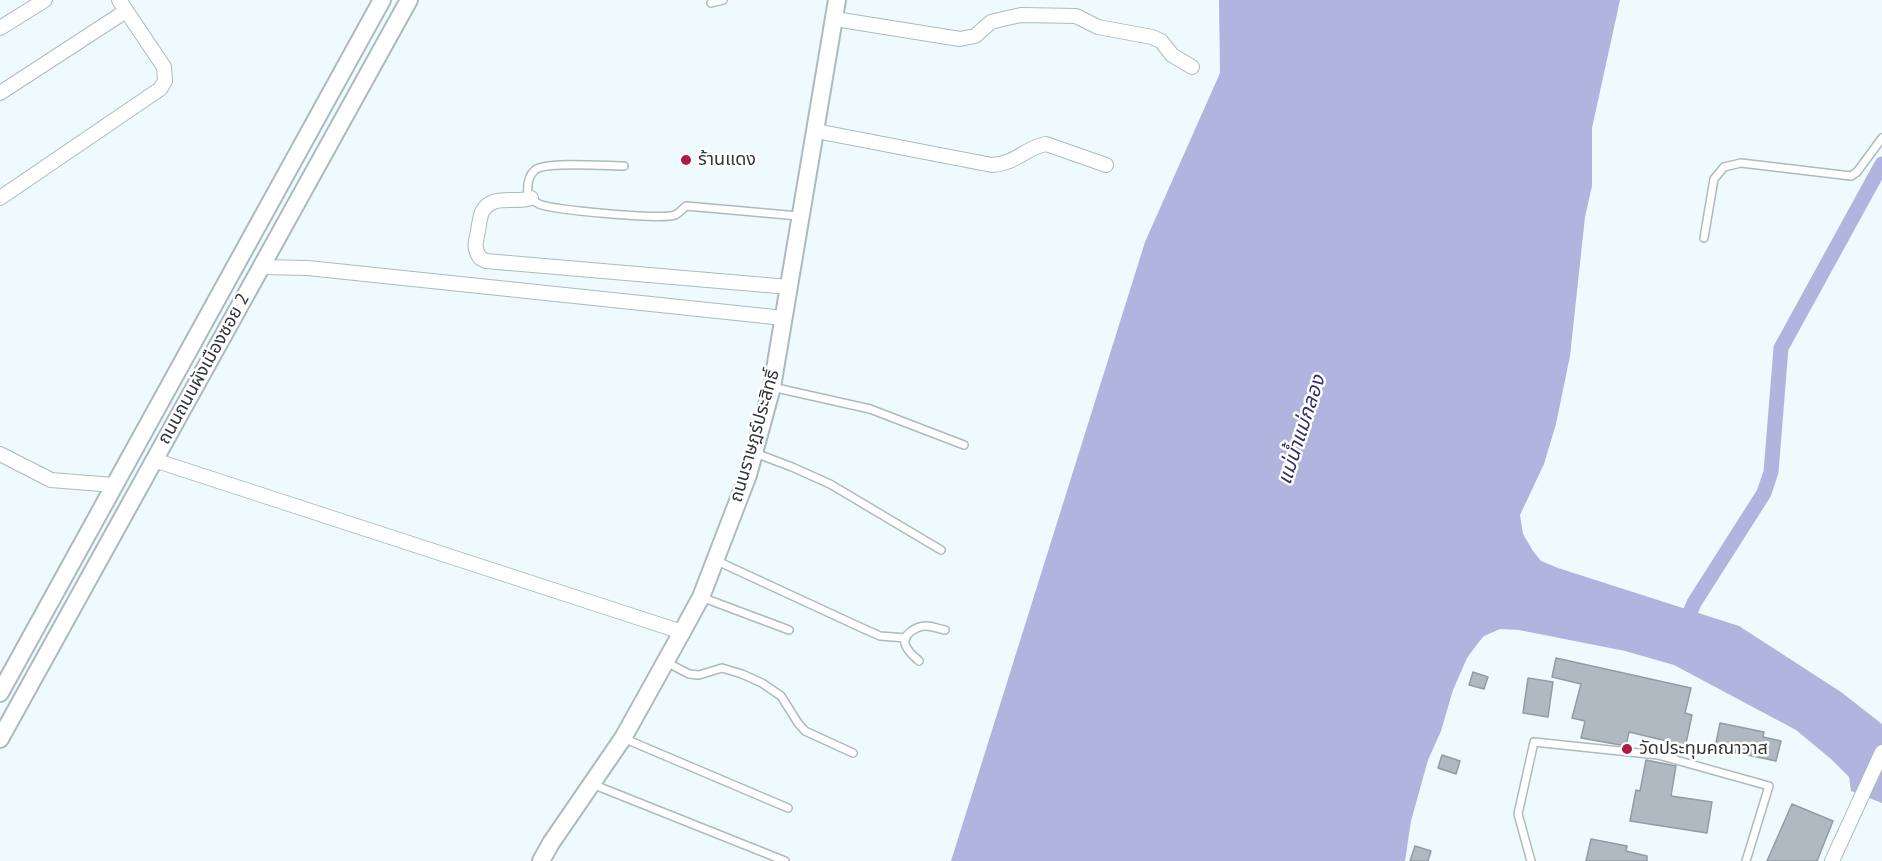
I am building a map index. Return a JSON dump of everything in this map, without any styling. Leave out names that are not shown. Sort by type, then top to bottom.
[{"type":"street","points":[[0,28],[45,0]]},
{"type":"street","name":"ถนนถนนผังเมืองซอย 2","points":[[0,693],[382,0]]},
{"type":"street","name":"ถนนถนนผังเมืองซอย 2","points":[[0,739],[409,0]]},
{"type":"street","name":"ถนนราษฎร์ประสิทธิ์","points":[[541,861],[590,783],[622,738],[682,633],[701,597],[748,475],[772,387],[837,0]]},
{"type":"street","points":[[0,93],[123,6],[164,67],[165,81],[160,89],[0,198]]},
{"type":"street","points":[[835,19],[960,39],[975,36],[991,22],[1003,19],[1029,15],[1076,16],[1098,27],[1152,37],[1161,41],[1172,56],[1192,67]]},
{"type":"street","points":[[816,131],[992,165],[1015,160],[1046,144],[1106,165]]},
{"type":"street","points":[[531,198],[525,201],[502,200],[490,203],[483,211],[475,246],[480,258],[486,261],[789,287]]},
{"type":"street","points":[[245,247],[264,262],[784,318]]},
{"type":"street","points":[[0,454],[51,480],[114,485]]},
{"type":"street","points":[[154,460],[682,633]]},
{"type":"street","points":[[1832,861],[1882,752]]},
{"type":"lane","points":[[711,3],[723,0]]},
{"type":"lane","points":[[1704,238],[1714,179],[1724,167],[1741,163],[1851,176],[1857,172],[1882,138]]},
{"type":"lane","points":[[624,166],[547,165],[535,170],[526,186],[528,196],[539,204],[555,208],[623,214],[665,216],[676,214],[686,206],[802,216]]},
{"type":"lane","points":[[772,387],[870,409],[964,445]]},
{"type":"lane","points":[[754,453],[792,466],[830,484],[941,550]]},
{"type":"lane","points":[[715,561],[872,632],[891,638],[906,638]]},
{"type":"lane","points":[[701,597],[789,630]]},
{"type":"lane","points":[[919,661],[906,647],[906,638],[915,628],[926,626],[945,630]]},
{"type":"lane","points":[[666,662],[689,674],[699,675],[722,668],[762,683],[780,696],[806,731],[853,753]]},
{"type":"lane","points":[[622,738],[788,808]]},
{"type":"lane","points":[[1531,861],[1518,814],[1534,742],[1658,755],[1769,786],[1746,861]]},
{"type":"lane","points":[[590,783],[785,861]]},
{"type":"water","name":"แม่น้ำแม่กลอง","points":[[1219,0],[1620,0],[1592,128],[1592,186],[1585,217],[1570,356],[1556,424],[1544,464],[1520,515],[1523,534],[1541,561],[1739,626],[1841,692],[1882,724],[1882,803],[1851,791],[1849,777],[1796,730],[1674,665],[1625,651],[1519,630],[1500,629],[1484,636],[1478,643],[1467,658],[1453,690],[1441,731],[1428,760],[1411,821],[1405,861],[951,861],[1145,242],[1220,73]]},
{"type":"building","points":[[1556,658],[1691,688],[1685,713],[1692,715],[1685,748],[1679,746],[1678,755],[1665,751],[1667,741],[1629,732],[1626,746],[1581,738],[1585,721],[1572,718],[1581,684],[1552,677]]},
{"type":"building","points":[[1473,672],[1488,677],[1484,689],[1469,685]]},
{"type":"building","points":[[1528,678],[1553,682],[1548,717],[1523,713]]},
{"type":"building","points":[[1720,723],[1764,732],[1763,737],[1781,741],[1776,761],[1715,748]]},
{"type":"building","points":[[1442,755],[1460,761],[1456,774],[1438,768]]},
{"type":"building","points":[[1646,760],[1676,766],[1671,796],[1712,802],[1707,833],[1630,821],[1636,790],[1640,791]]},
{"type":"building","points":[[1792,804],[1833,821],[1817,861],[1767,861]]},
{"type":"building","points":[[1591,839],[1627,846],[1626,851],[1647,856],[1647,861],[1586,861]]},
{"type":"building","points":[[1415,846],[1431,851],[1428,861],[1410,861]]},
{"type":"waterway","points":[[1683,630],[1694,603],[1764,493],[1771,472],[1781,348],[1882,164]]},
{"type":"place","name":"ร้านแดง","points":[[686,160]]},
{"type":"place","name":"วัดประทุมคณาวาส","points":[[1627,749]]}]
